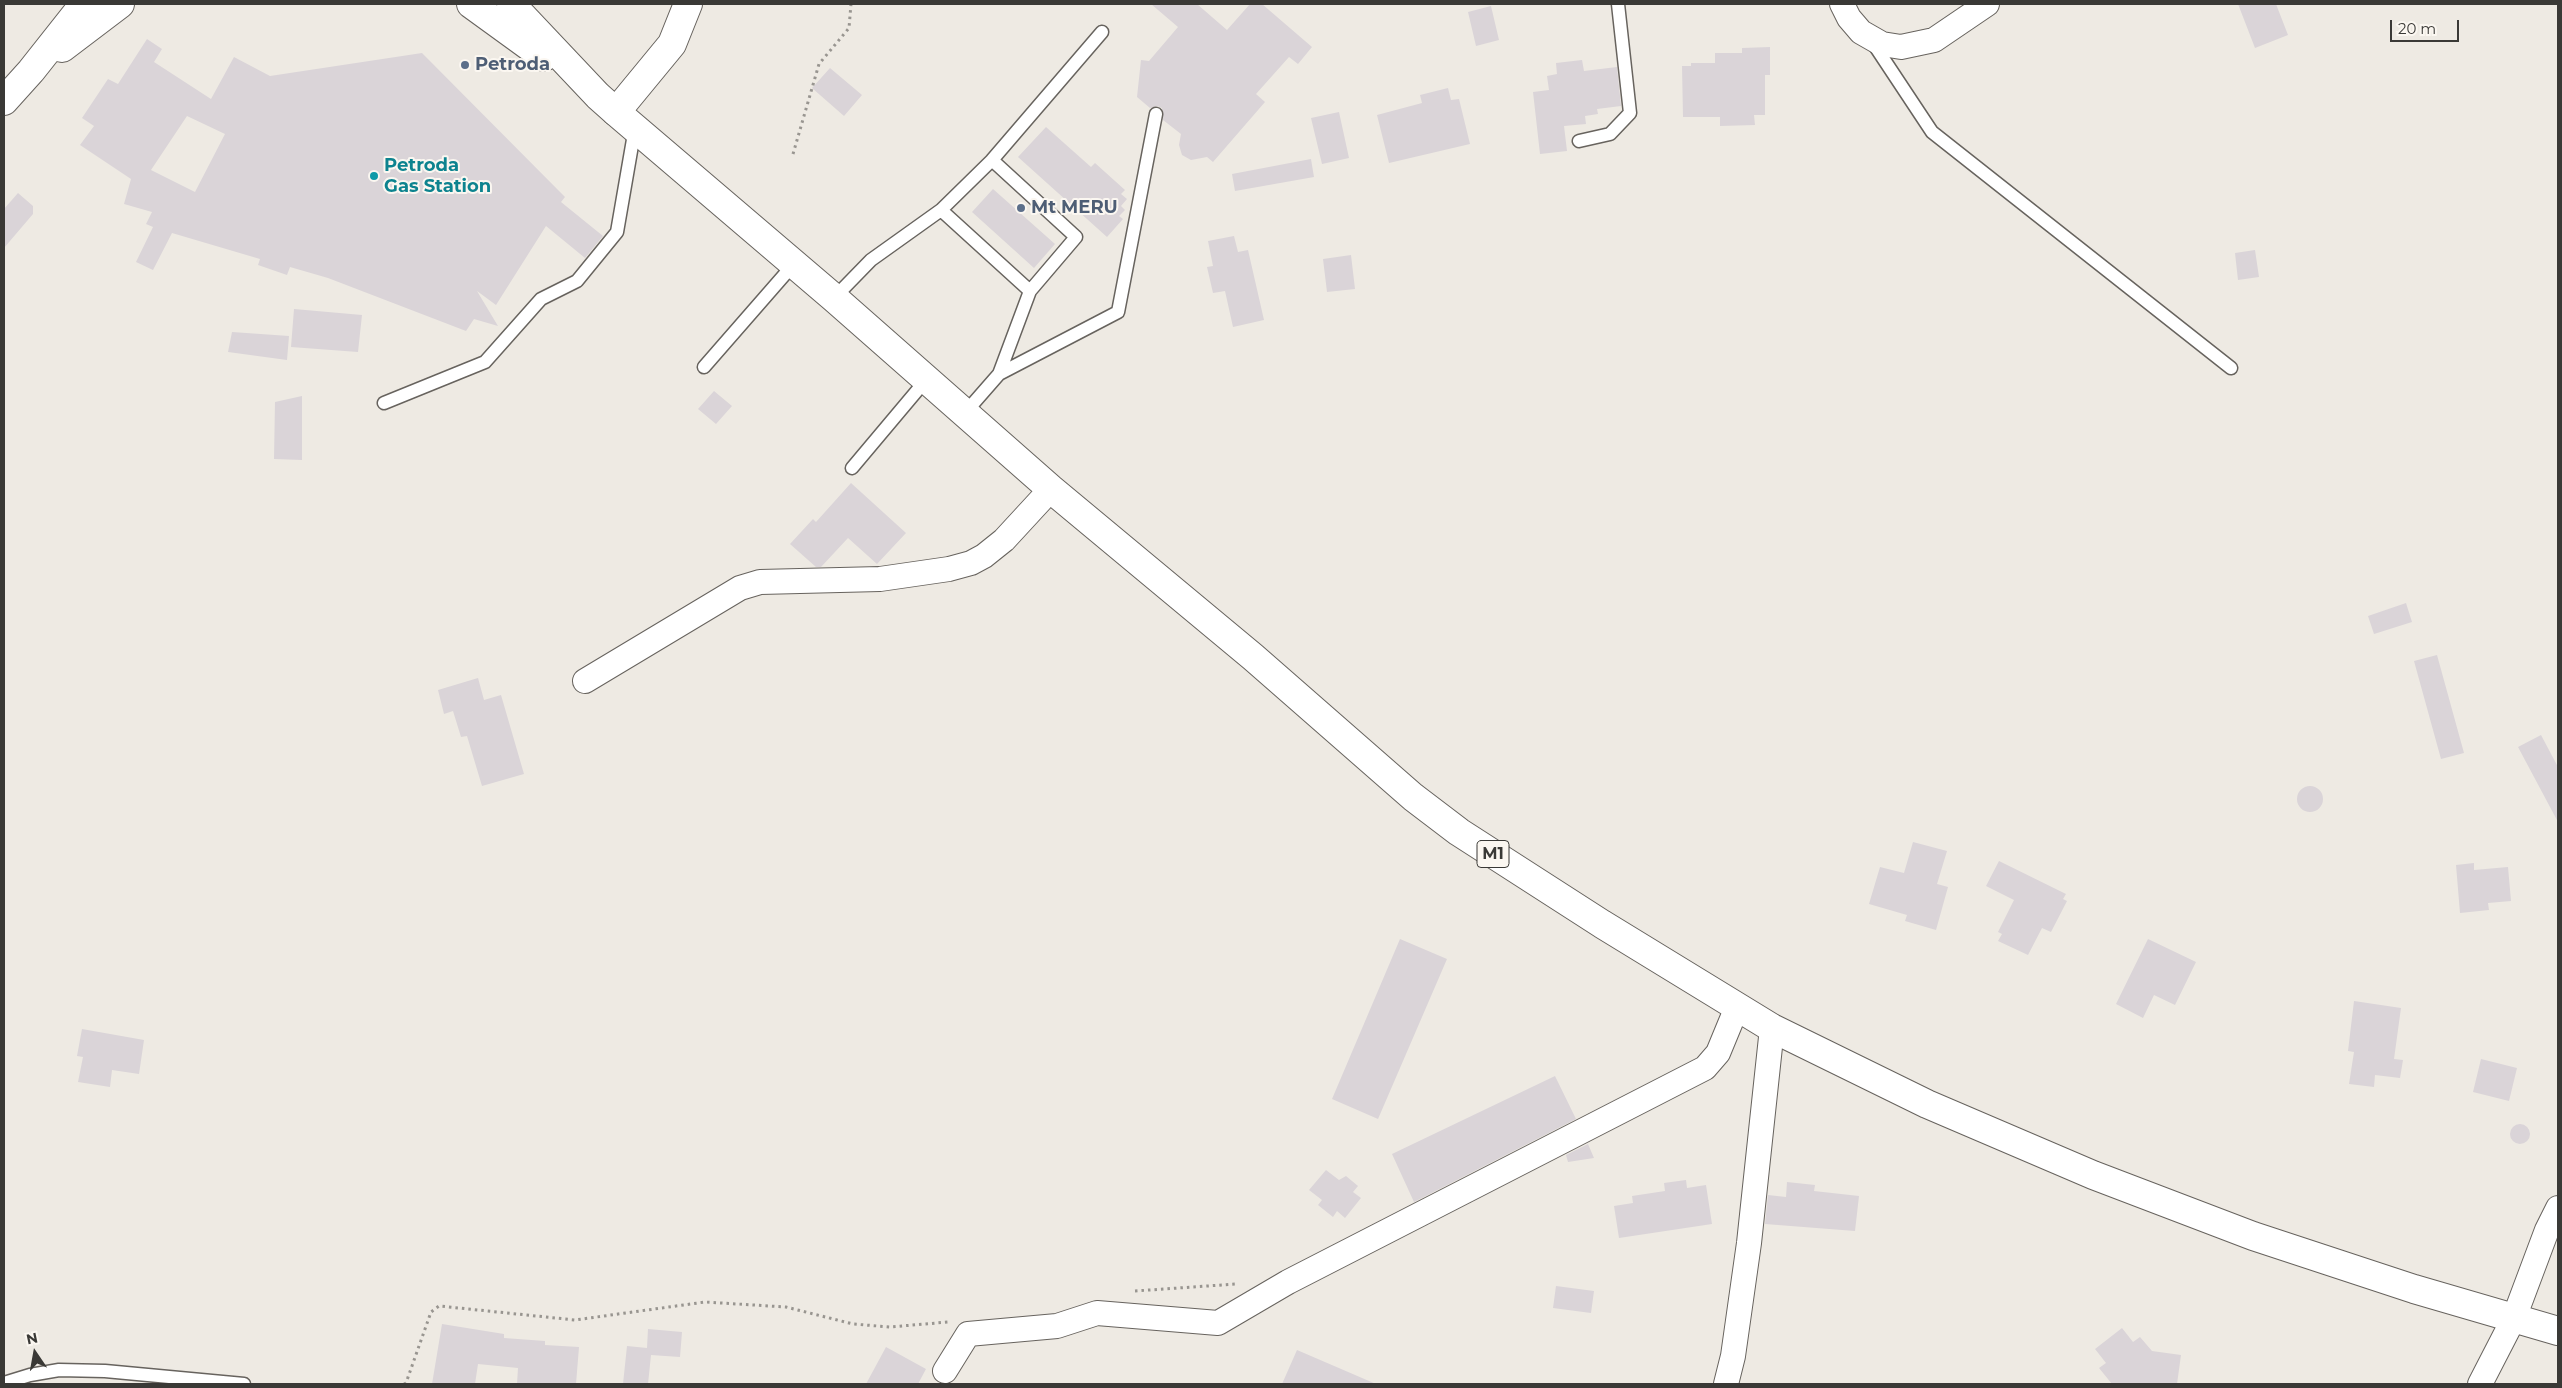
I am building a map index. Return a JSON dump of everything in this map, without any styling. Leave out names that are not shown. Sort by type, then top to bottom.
[{"type":"main road","points":[[4,101],[31,71],[84,4]]},
{"type":"main road","points":[[31,71],[120,4]]},
{"type":"main road","name":"M1","points":[[471,4],[616,112],[793,265],[834,298],[1051,489],[1254,657],[1407,791],[1459,832],[1602,924],[1772,1028],[1927,1104],[2093,1175],[2253,1236],[2414,1288],[2558,1331]]},
{"type":"main road","name":"M1","points":[[511,4],[616,112]]},
{"type":"main road","points":[[616,112],[672,44],[688,4]]},
{"type":"street","points":[[1842,4],[1849,18],[1861,32],[1882,44],[1900,48],[1917,46],[1934,40],[1987,4]]},
{"type":"street","points":[[585,680],[740,588],[760,582],[880,579],[949,569],[971,563],[1004,540],[1051,489]]},
{"type":"street","points":[[945,1371],[968,1334],[1057,1326],[1097,1313],[1218,1323],[1288,1282],[1705,1068],[1718,1053],[1737,1007]]},
{"type":"street","points":[[1726,1384],[1733,1356],[1749,1243],[1772,1028]]},
{"type":"street","points":[[2480,1384],[2514,1318],[2547,1230],[2558,1208]]},
{"type":"lane","points":[[1579,141],[1610,134],[1630,113],[1618,4]]},
{"type":"lane","points":[[834,298],[871,260],[941,210],[992,160],[1102,32]]},
{"type":"lane","points":[[1871,38],[1932,132],[2231,368]]},
{"type":"lane","points":[[384,404],[485,362],[541,299],[577,281],[617,232],[616,112]]},
{"type":"lane","points":[[999,374],[1118,312],[1156,114]]},
{"type":"lane","points":[[964,414],[999,374],[1030,291],[1076,237],[992,160]]},
{"type":"lane","points":[[941,210],[1030,291]]},
{"type":"lane","points":[[704,368],[793,265]]},
{"type":"lane","points":[[852,468],[926,380]]},
{"type":"lane","points":[[4,1383],[30,1375],[59,1370],[105,1371],[244,1384]]},
{"type":"path","points":[[794,154],[819,64],[849,28],[851,4]]},
{"type":"path","points":[[1129,1291],[1243,1283]]},
{"type":"path","points":[[404,1384],[430,1312],[439,1306],[576,1320],[705,1302],[786,1307],[853,1324],[890,1327],[950,1322]]},
{"type":"building","points":[[1151,4],[1197,4],[1227,30],[1250,4],[1262,4],[1312,47],[1298,64],[1289,57],[1256,94],[1265,102],[1213,162],[1207,157],[1191,160],[1182,155],[1179,145],[1181,134],[1163,120],[1162,108],[1157,106],[1150,108],[1137,97],[1141,60],[1149,61],[1178,27]]},
{"type":"building","points":[[2238,4],[2276,4],[2288,35],[2255,48]]},
{"type":"building","points":[[1491,6],[1499,40],[1476,46],[1468,12]]},
{"type":"building","name":"Petroda Gas Station","points":[[147,39],[162,49],[154,62],[211,99],[234,57],[270,76],[422,53],[565,197],[561,202],[603,236],[585,258],[546,226],[496,305],[477,291],[498,326],[474,319],[466,331],[328,278],[290,267],[287,275],[258,265],[260,259],[172,233],[153,270],[136,262],[153,227],[146,224],[152,212],[124,204],[131,179],[80,145],[94,126],[82,118],[108,79],[118,84]],"holes":[[[187,116],[225,134],[195,192],[151,170]]]},
{"type":"building","points":[[1770,47],[1770,75],[1765,75],[1765,115],[1754,115],[1755,125],[1720,126],[1720,117],[1683,117],[1682,66],[1691,66],[1691,63],[1715,63],[1715,53],[1742,53],[1742,48]]},
{"type":"building","points":[[1582,60],[1584,71],[1617,67],[1621,106],[1597,109],[1598,114],[1585,116],[1586,124],[1564,126],[1567,151],[1540,154],[1533,92],[1549,90],[1547,76],[1557,74],[1556,63]]},
{"type":"building","points":[[830,68],[862,95],[844,116],[812,88]]},
{"type":"building","points":[[1448,88],[1451,100],[1459,99],[1470,144],[1389,163],[1377,115],[1422,103],[1420,95]]},
{"type":"building","points":[[1339,112],[1349,158],[1322,164],[1311,118]]},
{"type":"building","points":[[1046,127],[1091,167],[1095,163],[1125,190],[1121,194],[1127,199],[1121,206],[1125,210],[1119,216],[1123,219],[1107,237],[1018,157]]},
{"type":"building","points":[[1311,159],[1314,177],[1235,191],[1232,174]]},
{"type":"building","points":[[993,189],[1055,244],[1034,268],[972,212]]},
{"type":"building","points":[[18,193],[33,206],[33,214],[4,248],[4,209]]},
{"type":"building","points":[[1234,236],[1238,252],[1248,250],[1264,320],[1233,327],[1225,291],[1213,293],[1207,267],[1213,266],[1208,241]]},
{"type":"building","points":[[2255,250],[2259,277],[2238,280],[2235,253]]},
{"type":"building","points":[[1351,255],[1355,289],[1327,292],[1323,259]]},
{"type":"building","points":[[294,309],[362,315],[358,352],[291,347]]},
{"type":"building","points":[[232,332],[289,336],[287,360],[228,352]]},
{"type":"building","points":[[714,391],[732,406],[716,424],[698,409]]},
{"type":"building","points":[[302,396],[302,460],[274,459],[275,402]]},
{"type":"building","points":[[851,483],[906,533],[877,564],[848,538],[821,567],[816,567],[790,544],[813,519],[816,522]]},
{"type":"building","points":[[2406,603],[2412,622],[2374,634],[2368,616]]},
{"type":"building","points":[[2437,655],[2464,753],[2441,759],[2414,661]]},
{"type":"building","points":[[478,678],[484,700],[501,695],[524,774],[482,786],[467,736],[461,737],[453,711],[444,714],[438,690]]},
{"type":"building","points":[[2541,735],[2558,767],[2558,822],[2518,747]]},
{"type":"building","points":[[2310,786],[2319,790],[2323,799],[2319,808],[2310,812],[2301,808],[2297,799],[2301,790]]},
{"type":"building","points":[[1913,842],[1947,851],[1937,884],[1948,887],[1936,930],[1905,921],[1907,915],[1869,904],[1880,867],[1904,873]]},
{"type":"building","points":[[1999,861],[2066,894],[2063,899],[2067,901],[2051,932],[2042,928],[2028,955],[1998,941],[2002,934],[1998,932],[2014,900],[1986,886]]},
{"type":"building","points":[[2474,863],[2474,870],[2508,867],[2511,901],[2488,903],[2489,910],[2460,913],[2456,865]]},
{"type":"building","points":[[1400,939],[1447,959],[1378,1119],[1332,1099]]},
{"type":"building","points":[[2148,939],[2196,962],[2175,1005],[2154,995],[2143,1018],[2116,1004]]},
{"type":"building","points":[[2354,1001],[2401,1008],[2394,1059],[2403,1060],[2400,1078],[2375,1075],[2374,1087],[2349,1084],[2354,1052],[2348,1051]]},
{"type":"building","points":[[82,1029],[144,1040],[139,1074],[112,1070],[110,1087],[78,1082],[83,1057],[77,1056]]},
{"type":"building","points":[[2481,1059],[2517,1068],[2509,1101],[2473,1092]]},
{"type":"building","points":[[1555,1076],[1576,1119],[1414,1202],[1392,1154]]},
{"type":"building","points":[[2520,1124],[2527,1127],[2530,1134],[2527,1141],[2520,1144],[2513,1141],[2510,1134],[2513,1127]]},
{"type":"building","points":[[1588,1144],[1594,1158],[1568,1162],[1566,1155]]},
{"type":"building","points":[[1326,1170],[1339,1180],[1346,1176],[1358,1186],[1353,1192],[1361,1198],[1345,1218],[1337,1211],[1333,1217],[1318,1205],[1322,1200],[1309,1190]]},
{"type":"building","points":[[1686,1180],[1687,1188],[1706,1185],[1712,1224],[1619,1238],[1614,1206],[1633,1203],[1632,1196],[1665,1191],[1664,1183]]},
{"type":"building","points":[[1787,1182],[1815,1185],[1814,1191],[1859,1196],[1855,1231],[1765,1224],[1768,1195],[1786,1197]]},
{"type":"building","points":[[1556,1286],[1594,1291],[1591,1313],[1553,1308]]},
{"type":"building","points":[[442,1324],[504,1334],[504,1338],[545,1341],[545,1345],[579,1347],[576,1384],[517,1384],[518,1368],[478,1364],[475,1384],[432,1384]]},
{"type":"building","points":[[2122,1328],[2133,1342],[2140,1337],[2152,1351],[2181,1355],[2177,1384],[2112,1384],[2099,1368],[2106,1363],[2095,1349]]},
{"type":"building","points":[[648,1329],[682,1332],[680,1357],[651,1355],[648,1384],[623,1384],[627,1346],[647,1348]]},
{"type":"building","points":[[886,1347],[926,1369],[918,1384],[866,1384]]},
{"type":"building","points":[[1297,1350],[1376,1384],[1282,1384]]},
{"type":"place","name":"Petroda","points":[[465,65]]},
{"type":"place","name":"Petroda Gas Station","points":[[374,176]]},
{"type":"place","name":"Mt MERU","points":[[1021,208]]}]
